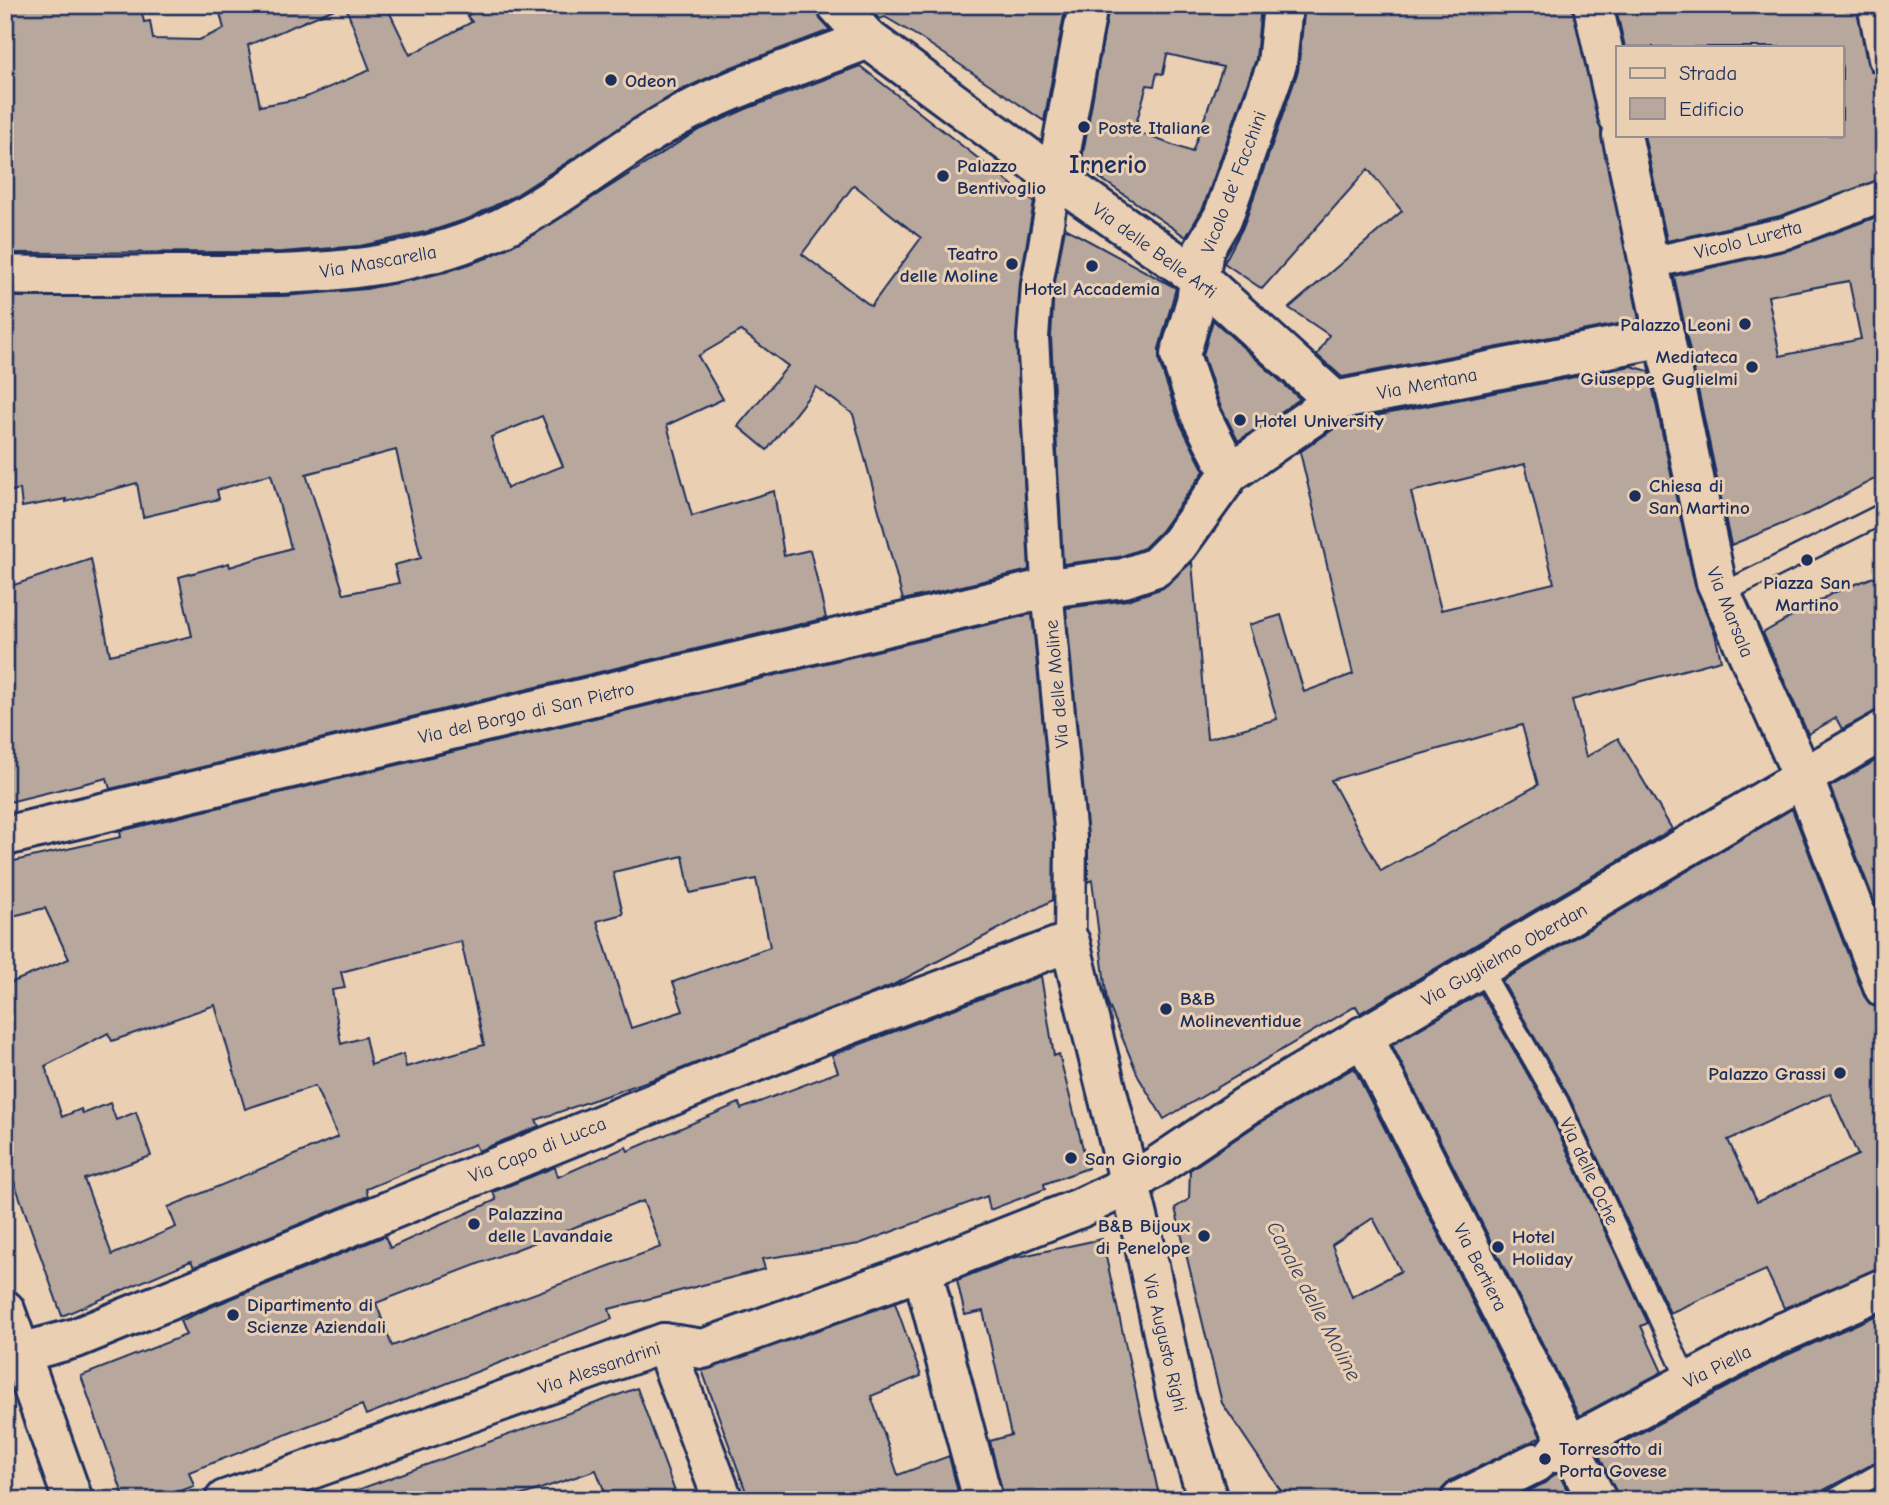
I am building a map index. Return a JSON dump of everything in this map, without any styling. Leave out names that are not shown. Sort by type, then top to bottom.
[{"type":"street","name":"Via delle Belle Arti","points":[[837,5],[868,39],[1056,178],[1199,278],[1335,401]]},
{"type":"street","points":[[1056,178],[1088,5]]},
{"type":"street","name":"Vicolo de' Facchini","points":[[1230,473],[1200,414],[1180,355],[1196,301],[1204,249],[1223,217],[1277,64],[1283,5]]},
{"type":"street","points":[[1593,5],[1616,107]]},
{"type":"street","points":[[1873,5],[1884,59]]},
{"type":"street","name":"Via Mascarella","points":[[5,275],[82,278],[250,276],[320,272],[443,250],[516,221],[662,125],[697,107],[868,39]]},
{"type":"street","name":"Via Marsala","points":[[1622,136],[1707,550],[1721,594],[1804,779],[1884,988]]},
{"type":"street","name":"Via delle Moline","points":[[1056,178],[1037,285],[1033,337],[1048,589],[1071,838],[1070,942],[1129,1185]]},
{"type":"street","name":"Vicolo Luretta","points":[[1650,263],[1785,233],[1884,195]]},
{"type":"street","name":"Via Mentana","points":[[1048,589],[1124,578],[1156,567],[1178,545],[1230,473],[1335,401],[1665,337]]},
{"type":"street","name":"Via del Borgo di San Pietro","points":[[5,836],[1048,589]]},
{"type":"street","name":"Via Guglielmo Oberdan","points":[[1129,1185],[1246,1106],[1884,730]]},
{"type":"street","name":"Via Capo di Lucca","points":[[13,1355],[76,1338],[819,1036],[1070,942]]},
{"type":"street","name":"Via Bertiera","points":[[1363,1036],[1554,1454],[1597,1500]]},
{"type":"street","name":"Via Alessandrini","points":[[225,1500],[302,1487],[664,1343],[703,1349],[922,1270],[1080,1208],[1129,1185]]},
{"type":"street","name":"Via Augusto Righi","points":[[1129,1185],[1176,1395],[1208,1500]]},
{"type":"street","points":[[922,1270],[984,1500]]},
{"type":"street","name":"Via Piella","points":[[1461,1500],[1554,1454],[1775,1336],[1884,1288]]},
{"type":"street","points":[[5,1310],[13,1355],[73,1500]]},
{"type":"street","points":[[664,1343],[723,1500]]},
{"type":"lane","points":[[1721,594],[1884,513]]},
{"type":"lane","name":"Via delle Oche","points":[[1480,967],[1558,1102],[1688,1381]]},
{"type":"lane","points":[[1833,1500],[1884,1471]]},
{"type":"building","points":[[5,5],[140,5],[144,22],[150,21],[153,39],[199,40],[224,29],[218,5],[344,5],[248,45],[260,106],[304,98],[370,70],[345,5],[386,5],[410,55],[472,22],[467,16],[484,5],[816,5],[820,19],[830,30],[729,68],[677,92],[516,195],[470,218],[434,230],[360,246],[282,252],[5,253]]},
{"type":"building","points":[[867,5],[1066,5],[1044,121],[919,37],[885,17],[879,19]]},
{"type":"building","points":[[1109,5],[1261,5],[1256,59],[1203,208],[1186,237],[1081,165]],"holes":[[[1167,54],[1223,67],[1192,152],[1134,131],[1147,85],[1154,86],[1157,73],[1163,74]]]},
{"type":"building","points":[[1305,5],[1466,5],[1472,13],[1483,5],[1572,5],[1601,129],[1639,320],[1342,377],[1317,355],[1329,335],[1289,308],[1402,211],[1368,169],[1262,289],[1224,263],[1244,225],[1298,71]]},
{"type":"building","points":[[1615,5],[1856,5],[1867,63],[1871,71],[1884,76],[1884,178],[1780,216],[1667,241],[1644,136],[1843,136],[1843,46],[1625,46]]},
{"type":"building","points":[[860,66],[1034,202],[1020,282],[1016,336],[1029,570],[903,600],[853,414],[816,387],[767,450],[738,426],[788,366],[741,331],[698,356],[723,399],[667,425],[692,516],[774,491],[784,556],[810,550],[826,618],[110,789],[107,778],[5,803],[5,588],[91,559],[110,655],[192,636],[179,577],[229,563],[230,567],[291,548],[271,474],[217,490],[219,499],[143,517],[137,483],[66,502],[66,499],[22,507],[20,489],[5,493],[5,297],[284,296],[366,289],[446,272],[487,258],[537,233],[697,131],[746,109]],"holes":[[[854,185],[921,238],[871,306],[802,254]],[[542,416],[563,466],[507,488],[491,437]],[[396,450],[421,558],[394,565],[399,583],[344,594],[306,474]]]},
{"type":"building","points":[[1884,214],[1884,474],[1814,511],[1731,545],[1674,276],[1789,250]],"holes":[[[1849,281],[1861,339],[1780,356],[1768,296]]]},
{"type":"building","points":[[1065,228],[1176,288],[1159,349],[1159,361],[1179,421],[1204,471],[1161,531],[1144,548],[1119,557],[1063,564],[1051,337],[1054,287]]},
{"type":"building","points":[[1213,320],[1300,399],[1238,441],[1220,405],[1203,355]]},
{"type":"building","points":[[1631,366],[1649,371],[1695,586],[1715,634],[1721,660],[1572,700],[1586,757],[1618,738],[1672,829],[1360,1013],[1356,1006],[1164,1119],[1139,1078],[1107,1001],[1092,880],[1088,882],[1088,836],[1066,608],[1127,600],[1163,588],[1192,562],[1207,739],[1277,719],[1249,625],[1281,615],[1304,692],[1353,674],[1300,452],[1344,422]],"holes":[[[1525,464],[1554,583],[1441,610],[1411,492]],[[1522,725],[1538,785],[1381,871],[1331,780]]]},
{"type":"building","points":[[1884,573],[1884,708],[1842,729],[1836,718],[1808,734],[1763,633],[1833,593]]},
{"type":"building","points":[[1032,614],[1054,839],[1053,900],[893,985],[668,1074],[536,1120],[539,1126],[478,1151],[475,1144],[366,1189],[368,1196],[194,1267],[191,1261],[62,1316],[5,1156],[5,985],[69,959],[45,908],[5,918],[5,863],[121,837],[120,831]],"holes":[[[683,856],[690,893],[756,879],[770,947],[673,982],[683,1011],[631,1028],[597,921],[623,914],[613,872]],[[461,941],[484,1045],[406,1067],[403,1054],[371,1065],[365,1037],[341,1044],[332,990],[345,988],[341,972]],[[215,1005],[245,1109],[315,1086],[338,1137],[168,1207],[176,1227],[112,1255],[84,1179],[151,1156],[136,1112],[116,1120],[110,1103],[83,1114],[81,1109],[62,1117],[45,1066],[108,1033],[112,1041]]]},
{"type":"building","points":[[1884,756],[1884,926],[1830,787]]},
{"type":"building","points":[[1792,809],[1864,996],[1871,1005],[1884,1009],[1884,1267],[1784,1308],[1766,1270],[1670,1313],[1569,1097],[1502,981]],"holes":[[[1830,1093],[1858,1155],[1757,1202],[1728,1140]]]},
{"type":"building","points":[[1041,976],[1054,1056],[1059,1054],[1088,1168],[1044,1184],[1045,1189],[990,1210],[987,1196],[859,1244],[762,1259],[765,1269],[609,1309],[612,1319],[366,1415],[362,1405],[189,1472],[194,1486],[156,1500],[125,1500],[81,1376],[186,1335],[180,1321],[211,1307],[385,1236],[390,1248],[496,1200],[493,1192],[555,1167],[558,1177],[626,1147],[628,1151],[739,1103],[741,1109],[838,1072],[832,1055]],"holes":[[[643,1201],[661,1247],[392,1346],[376,1303]]]},
{"type":"building","points":[[1481,993],[1547,1108],[1648,1323],[1641,1326],[1662,1372],[1579,1416],[1392,1045]]},
{"type":"building","points":[[1354,1068],[1541,1437],[1451,1480],[1442,1489],[1439,1500],[1287,1500],[1222,1403],[1175,1208],[1189,1199],[1190,1170],[1258,1124]],"holes":[[[1373,1218],[1401,1271],[1352,1297],[1332,1245]]]},
{"type":"building","points":[[1102,1239],[1160,1500],[1004,1500],[990,1441],[1011,1435],[983,1311],[965,1315],[957,1280],[1013,1258]]},
{"type":"building","points":[[895,1303],[921,1376],[871,1396],[898,1475],[949,1456],[960,1500],[749,1500],[702,1370]]},
{"type":"building","points":[[1884,1312],[1884,1458],[1824,1490],[1821,1500],[1619,1500],[1599,1455],[1785,1356]]},
{"type":"building","points":[[637,1388],[678,1500],[608,1500],[596,1470],[508,1500],[339,1500],[338,1497]]},
{"type":"building","points":[[1559,1474],[1572,1500],[1510,1500],[1545,1483],[1553,1475]]},
{"type":"place","name":"Odeon","points":[[611,80]]},
{"type":"place","name":"Poste Italiane","points":[[1084,127]]},
{"type":"place","name":"Palazzo Bentivoglio","points":[[943,176]]},
{"type":"place","name":"Teatro delle Moline","points":[[1012,264]]},
{"type":"place","name":"Hotel Accademia","points":[[1092,266]]},
{"type":"place","name":"Palazzo Leoni","points":[[1745,324]]},
{"type":"place","name":"Mediateca Giuseppe Guglielmi","points":[[1752,367]]},
{"type":"place","name":"Hotel University","points":[[1240,420]]},
{"type":"place","name":"Chiesa di San Martino","points":[[1635,496]]},
{"type":"place","name":"Piazza San Martino","points":[[1807,560]]},
{"type":"place","name":"B&B Molineventidue","points":[[1166,1009]]},
{"type":"place","name":"Palazzo Grassi","points":[[1840,1073]]},
{"type":"place","name":"San Giorgio","points":[[1071,1158]]},
{"type":"place","name":"Palazzina delle Lavandaie","points":[[474,1224]]},
{"type":"place","name":"B&B Bijoux di Penelope","points":[[1204,1236]]},
{"type":"place","name":"Hotel Holiday","points":[[1498,1247]]},
{"type":"place","name":"Dipartimento di Scienze Aziendali","points":[[233,1315]]},
{"type":"place","name":"Torresotto di Porta Govese","points":[[1545,1459]]},
{"type":"district","name":"Irnerio","points":[[1108,164]]},
{"type":"water label","name":"Canale delle Moline","points":[[1314,1301]]}]
